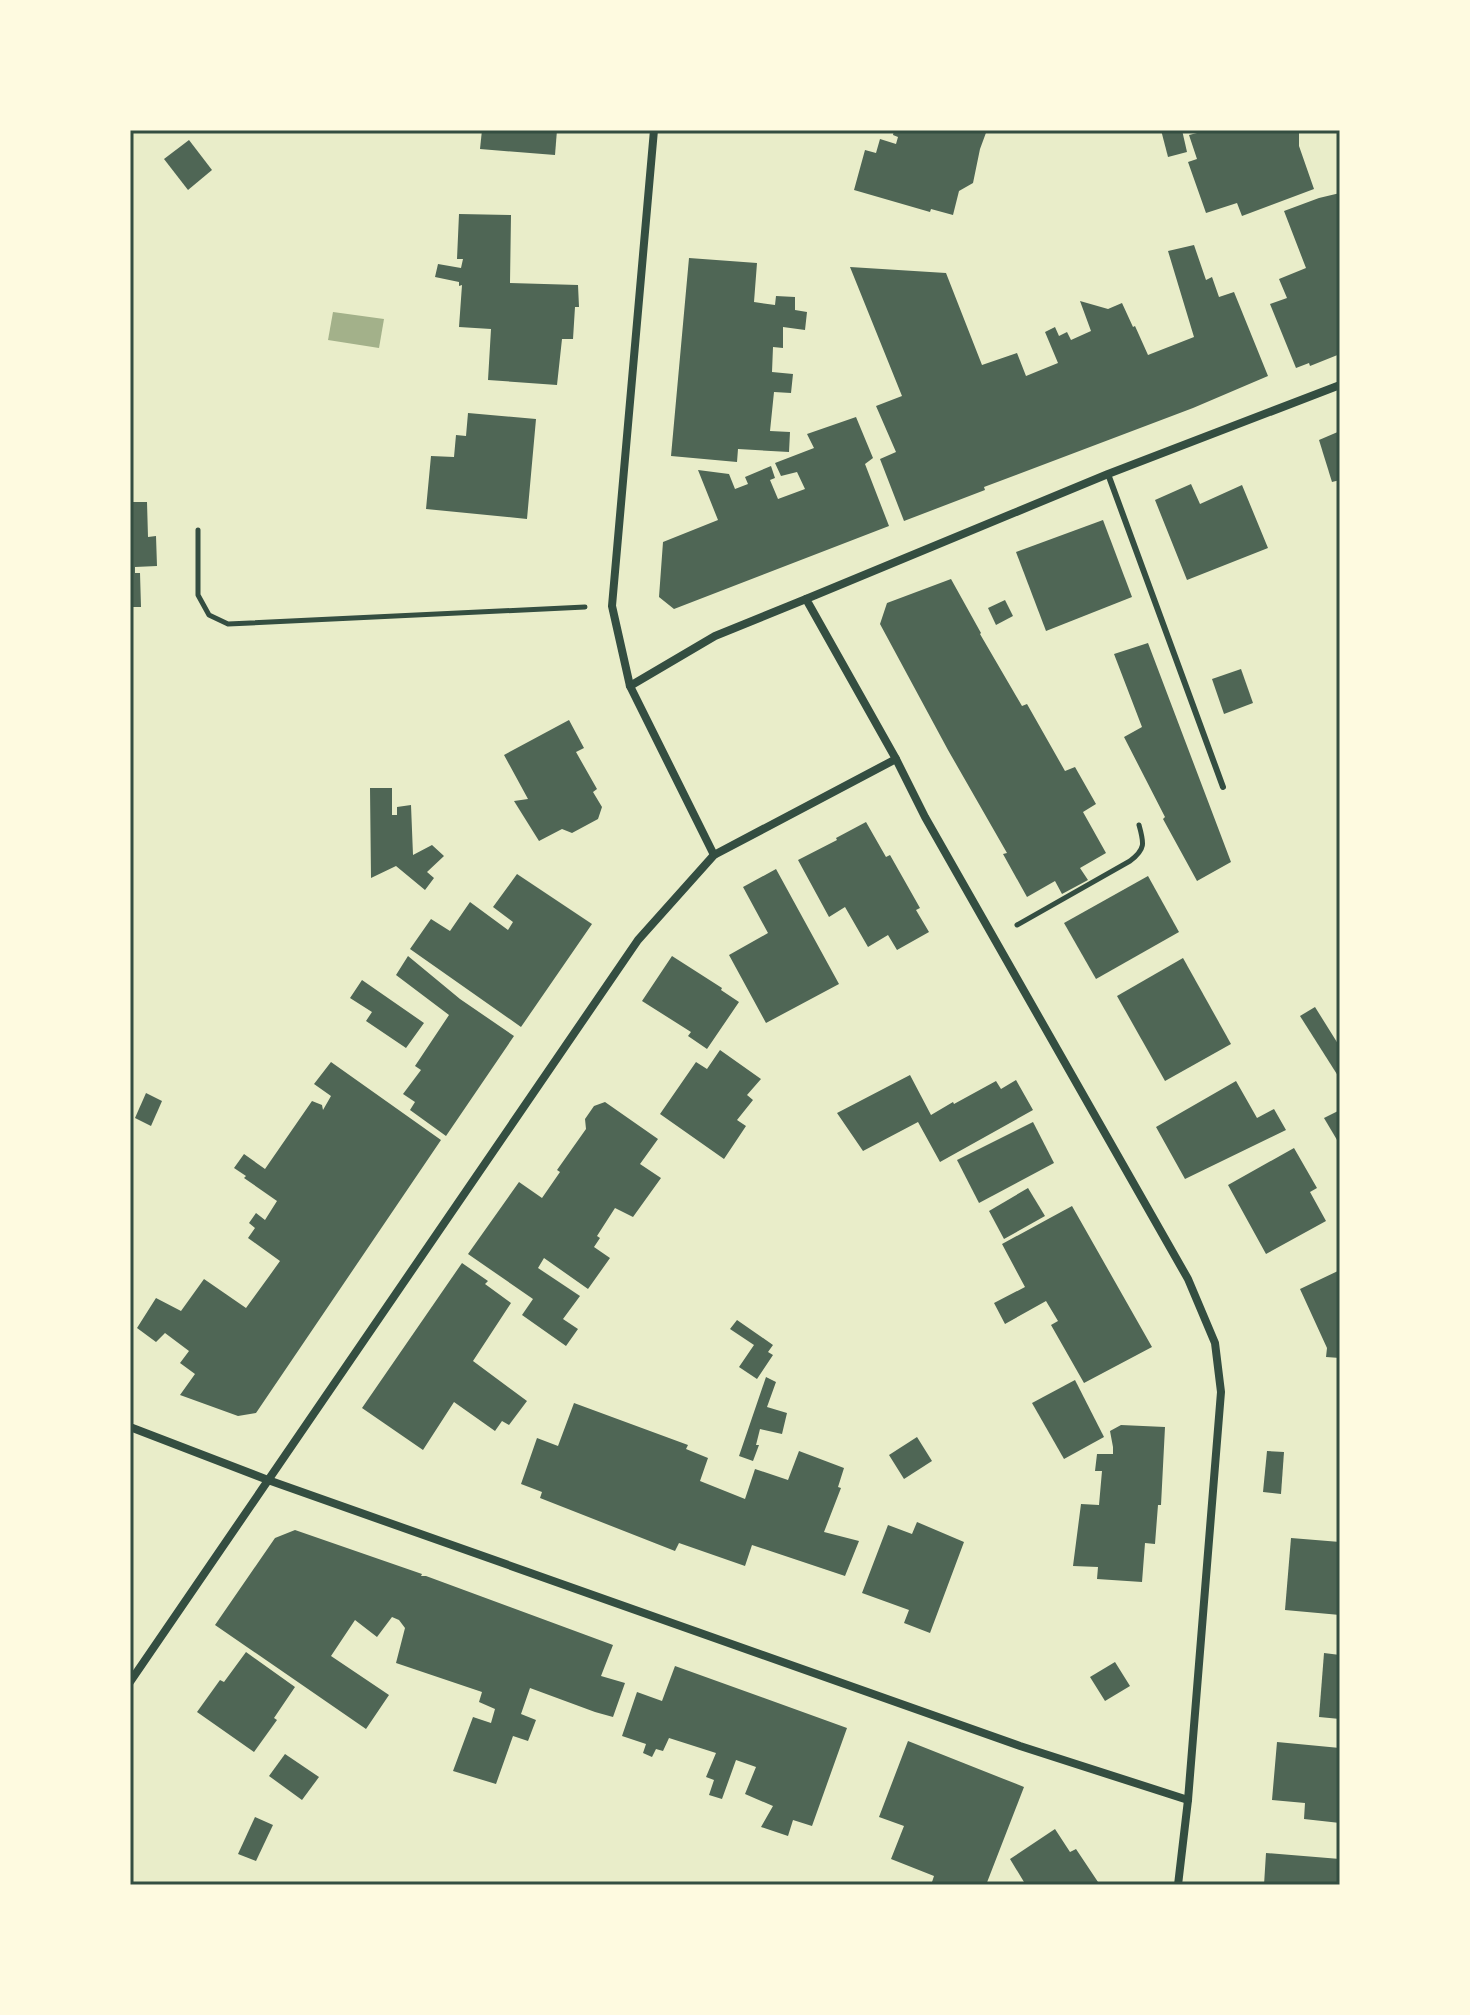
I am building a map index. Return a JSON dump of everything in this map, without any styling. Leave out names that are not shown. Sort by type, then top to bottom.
[{"type":"street","points":[[654,130],[612,606],[630,686],[714,855]]},
{"type":"street","points":[[630,686],[715,636],[1108,474],[1340,385]]},
{"type":"street","points":[[806,599],[925,817],[1188,1279],[1215,1343],[1221,1392],[1188,1800],[1178,1885]]},
{"type":"street","points":[[130,1682],[638,940],[714,855],[896,759]]},
{"type":"street","points":[[130,1427],[268,1480],[1020,1746],[1188,1800]]},
{"type":"lane","points":[[1108,474],[1223,787]]},
{"type":"path","points":[[198,530],[198,595],[209,615],[228,624],[612,606]]},
{"type":"path","points":[[995,938],[1139,854],[1144,842],[1139,825]]},
{"type":"shaded area","points":[[333,312],[384,319],[379,348],[328,340]]},
{"type":"building","points":[[482,130],[557,130],[555,155],[480,149]]},
{"type":"building","points":[[894,130],[987,130],[973,183],[959,191],[953,215],[931,209],[930,212],[854,190],[865,150],[876,153],[880,139],[896,144],[898,137],[893,135]]},
{"type":"building","points":[[1161,130],[1182,130],[1187,152],[1168,157]]},
{"type":"building","points":[[1209,130],[1299,130],[1299,146],[1314,189],[1242,216],[1237,203],[1206,213],[1188,162],[1197,159],[1189,135]]},
{"type":"building","points":[[189,140],[212,170],[188,190],[164,159]]},
{"type":"building","points":[[1340,193],[1340,354],[1296,368],[1270,304],[1287,298],[1279,279],[1306,268],[1284,211]]},
{"type":"building","points":[[459,214],[511,215],[510,283],[578,285],[579,307],[575,307],[573,339],[562,339],[557,385],[488,380],[491,329],[459,327],[462,285],[435,277],[438,264],[461,268],[463,259],[457,259]]},
{"type":"building","points":[[1194,245],[1206,280],[1212,277],[1219,297],[1234,292],[1268,376],[904,521],[880,459],[896,452],[876,406],[902,396],[850,267],[946,273],[982,365],[1017,353],[1026,376],[1058,363],[1045,332],[1055,327],[1059,336],[1067,332],[1071,340],[1091,331],[1080,301],[1108,309],[1122,303],[1148,355],[1194,337],[1168,251]]},
{"type":"building","points":[[689,258],[757,263],[754,302],[775,305],[776,296],[795,297],[795,310],[807,312],[805,330],[783,327],[783,348],[773,347],[772,372],[793,374],[791,393],[774,392],[770,431],[790,432],[789,452],[738,449],[737,462],[671,456]]},
{"type":"building","points":[[468,413],[536,419],[527,519],[426,509],[431,456],[454,457],[456,435],[466,436]]},
{"type":"building","points":[[856,417],[873,458],[865,464],[889,526],[674,609],[659,597],[663,542],[718,520],[698,470],[729,474],[735,489],[748,484],[745,477],[771,466],[775,478],[770,480],[778,499],[805,489],[797,472],[781,476],[775,463],[814,448],[807,434]]},
{"type":"building","points":[[1340,431],[1340,480],[1332,482],[1319,440]]},
{"type":"building","points":[[1191,484],[1200,504],[1242,485],[1268,548],[1187,580],[1155,500]]},
{"type":"building","points":[[130,502],[147,502],[148,537],[156,536],[157,566],[135,567],[135,573],[140,573],[141,607],[130,607]]},
{"type":"building","points":[[1103,520],[1132,597],[1046,631],[1016,552]]},
{"type":"building","points":[[951,579],[1022,706],[1027,704],[1065,771],[1075,767],[1096,804],[1083,812],[1106,853],[1080,868],[1088,880],[1062,894],[1055,881],[1027,897],[1003,854],[1007,853],[880,624],[887,603]]},
{"type":"building","points":[[1005,600],[1013,616],[996,625],[988,608]]},
{"type":"building","points":[[1148,643],[1231,862],[1197,881],[1124,737],[1142,727],[1114,654]]},
{"type":"building","points":[[1241,669],[1253,703],[1224,714],[1212,679]]},
{"type":"building","points":[[569,720],[584,748],[576,752],[597,789],[593,792],[602,807],[598,819],[572,833],[562,829],[539,841],[514,801],[528,799],[504,755]]},
{"type":"building","points":[[370,788],[392,788],[392,815],[397,815],[397,807],[411,805],[413,855],[432,845],[444,856],[427,872],[434,878],[425,890],[396,866],[371,878]]},
{"type":"building","points":[[866,822],[886,857],[890,855],[920,908],[916,910],[929,932],[897,950],[888,935],[868,947],[845,907],[829,917],[798,860]]},
{"type":"building","points":[[776,869],[839,984],[766,1023],[729,955],[768,933],[743,887]]},
{"type":"building","points":[[517,874],[592,924],[521,1027],[410,949],[431,919],[450,931],[470,902],[508,930],[513,922],[493,907]]},
{"type":"building","points":[[1148,876],[1179,932],[1096,979],[1064,923]]},
{"type":"building","points":[[408,956],[460,999],[514,1036],[446,1136],[410,1110],[415,1102],[403,1094],[421,1070],[415,1066],[449,1015],[396,975]]},
{"type":"building","points":[[672,956],[739,1002],[707,1049],[688,1036],[691,1032],[642,1001]]},
{"type":"building","points":[[1183,958],[1231,1044],[1165,1081],[1117,996]]},
{"type":"building","points":[[362,980],[424,1023],[406,1048],[366,1021],[372,1012],[350,998]]},
{"type":"building","points":[[1315,1007],[1340,1047],[1340,1079],[1300,1016]]},
{"type":"building","points":[[720,1050],[761,1079],[747,1095],[753,1100],[737,1120],[746,1126],[724,1159],[660,1114],[696,1062],[707,1069]]},
{"type":"building","points":[[331,1062],[441,1140],[256,1413],[238,1416],[180,1395],[195,1374],[180,1363],[189,1351],[165,1333],[156,1342],[137,1328],[156,1298],[181,1311],[204,1279],[246,1308],[280,1261],[248,1238],[255,1228],[249,1223],[256,1213],[265,1220],[277,1201],[234,1168],[244,1154],[265,1169],[312,1101],[322,1105],[323,1110],[331,1096],[314,1084]]},
{"type":"building","points":[[910,1075],[931,1115],[996,1081],[1001,1089],[1016,1080],[1033,1110],[940,1162],[918,1122],[863,1151],[837,1113]]},
{"type":"building","points":[[1236,1081],[1257,1118],[1274,1109],[1286,1130],[1185,1179],[1156,1127]]},
{"type":"building","points":[[146,1093],[162,1101],[151,1126],[135,1118]]},
{"type":"building","points":[[605,1102],[658,1139],[640,1164],[661,1178],[633,1217],[615,1208],[597,1236],[600,1238],[594,1247],[610,1258],[588,1289],[544,1258],[538,1268],[580,1296],[563,1319],[578,1329],[566,1346],[522,1315],[533,1299],[468,1254],[519,1182],[542,1198],[560,1172],[557,1170],[586,1129],[585,1119],[594,1106]]},
{"type":"building","points":[[1340,1110],[1340,1145],[1324,1118]]},
{"type":"building","points":[[1033,1122],[1054,1163],[979,1203],[957,1160]]},
{"type":"building","points":[[1294,1148],[1317,1188],[1310,1192],[1326,1221],[1266,1254],[1228,1185]]},
{"type":"building","points":[[1028,1188],[1045,1216],[1004,1239],[989,1211]]},
{"type":"building","points":[[1072,1206],[1152,1347],[1084,1383],[1051,1325],[1058,1321],[1046,1301],[1005,1324],[994,1303],[1025,1287],[1002,1244]]},
{"type":"building","points":[[462,1263],[488,1281],[485,1284],[511,1303],[473,1361],[527,1401],[509,1425],[502,1421],[495,1431],[454,1402],[423,1450],[362,1408]]},
{"type":"building","points":[[1340,1270],[1340,1358],[1326,1357],[1327,1348],[1300,1289]]},
{"type":"building","points":[[737,1320],[773,1345],[768,1352],[773,1355],[757,1379],[739,1367],[754,1345],[730,1329]]},
{"type":"building","points":[[766,1377],[776,1382],[767,1407],[787,1413],[782,1434],[760,1429],[756,1445],[759,1445],[753,1461],[739,1456]]},
{"type":"building","points":[[1075,1380],[1104,1437],[1064,1459],[1032,1403]]},
{"type":"building","points":[[574,1403],[688,1445],[686,1449],[708,1458],[700,1481],[745,1499],[755,1469],[788,1480],[799,1451],[844,1468],[838,1487],[841,1488],[824,1532],[859,1541],[845,1576],[752,1545],[745,1566],[679,1543],[675,1551],[540,1498],[542,1492],[521,1484],[537,1438],[558,1446]]},
{"type":"building","points":[[1121,1425],[1165,1427],[1161,1505],[1158,1505],[1155,1544],[1145,1543],[1142,1582],[1097,1579],[1098,1567],[1073,1566],[1081,1504],[1099,1505],[1102,1471],[1095,1471],[1097,1454],[1113,1454],[1110,1431]]},
{"type":"building","points":[[917,1437],[932,1461],[904,1479],[889,1455]]},
{"type":"building","points":[[1267,1451],[1284,1452],[1281,1494],[1263,1492]]},
{"type":"building","points":[[917,1522],[964,1542],[930,1633],[904,1623],[909,1610],[862,1593],[888,1525],[912,1534]]},
{"type":"building","points":[[295,1530],[613,1645],[601,1676],[625,1683],[613,1717],[530,1688],[521,1714],[536,1720],[528,1741],[513,1736],[496,1784],[453,1771],[473,1717],[491,1723],[495,1709],[479,1702],[482,1692],[396,1663],[405,1628],[392,1617],[377,1637],[355,1620],[331,1656],[389,1695],[366,1729],[215,1625],[275,1538]]},
{"type":"building","points":[[1291,1538],[1340,1542],[1340,1615],[1285,1610]]},
{"type":"building","points":[[246,1652],[295,1687],[254,1752],[197,1712],[220,1680],[224,1682]]},
{"type":"building","points":[[1324,1653],[1340,1655],[1340,1719],[1319,1717]]},
{"type":"building","points":[[1115,1662],[1130,1686],[1105,1701],[1090,1677]]},
{"type":"building","points":[[675,1666],[847,1728],[812,1826],[793,1820],[788,1836],[761,1827],[773,1806],[745,1794],[756,1767],[736,1760],[722,1799],[709,1795],[714,1780],[706,1777],[716,1753],[669,1738],[663,1751],[656,1749],[652,1757],[643,1753],[646,1744],[622,1736],[637,1692],[662,1701]]},
{"type":"building","points":[[908,1741],[1024,1787],[986,1885],[931,1885],[934,1876],[891,1859],[904,1826],[879,1817]]},
{"type":"building","points":[[1277,1742],[1340,1748],[1340,1823],[1304,1819],[1305,1803],[1272,1800]]},
{"type":"building","points":[[285,1754],[319,1777],[302,1800],[269,1776]]},
{"type":"building","points":[[255,1817],[273,1825],[256,1861],[238,1854]]},
{"type":"building","points":[[1055,1829],[1070,1852],[1076,1849],[1100,1885],[1019,1885],[1024,1882],[1010,1859]]},
{"type":"building","points":[[1266,1853],[1340,1859],[1340,1885],[1264,1885]]}]
